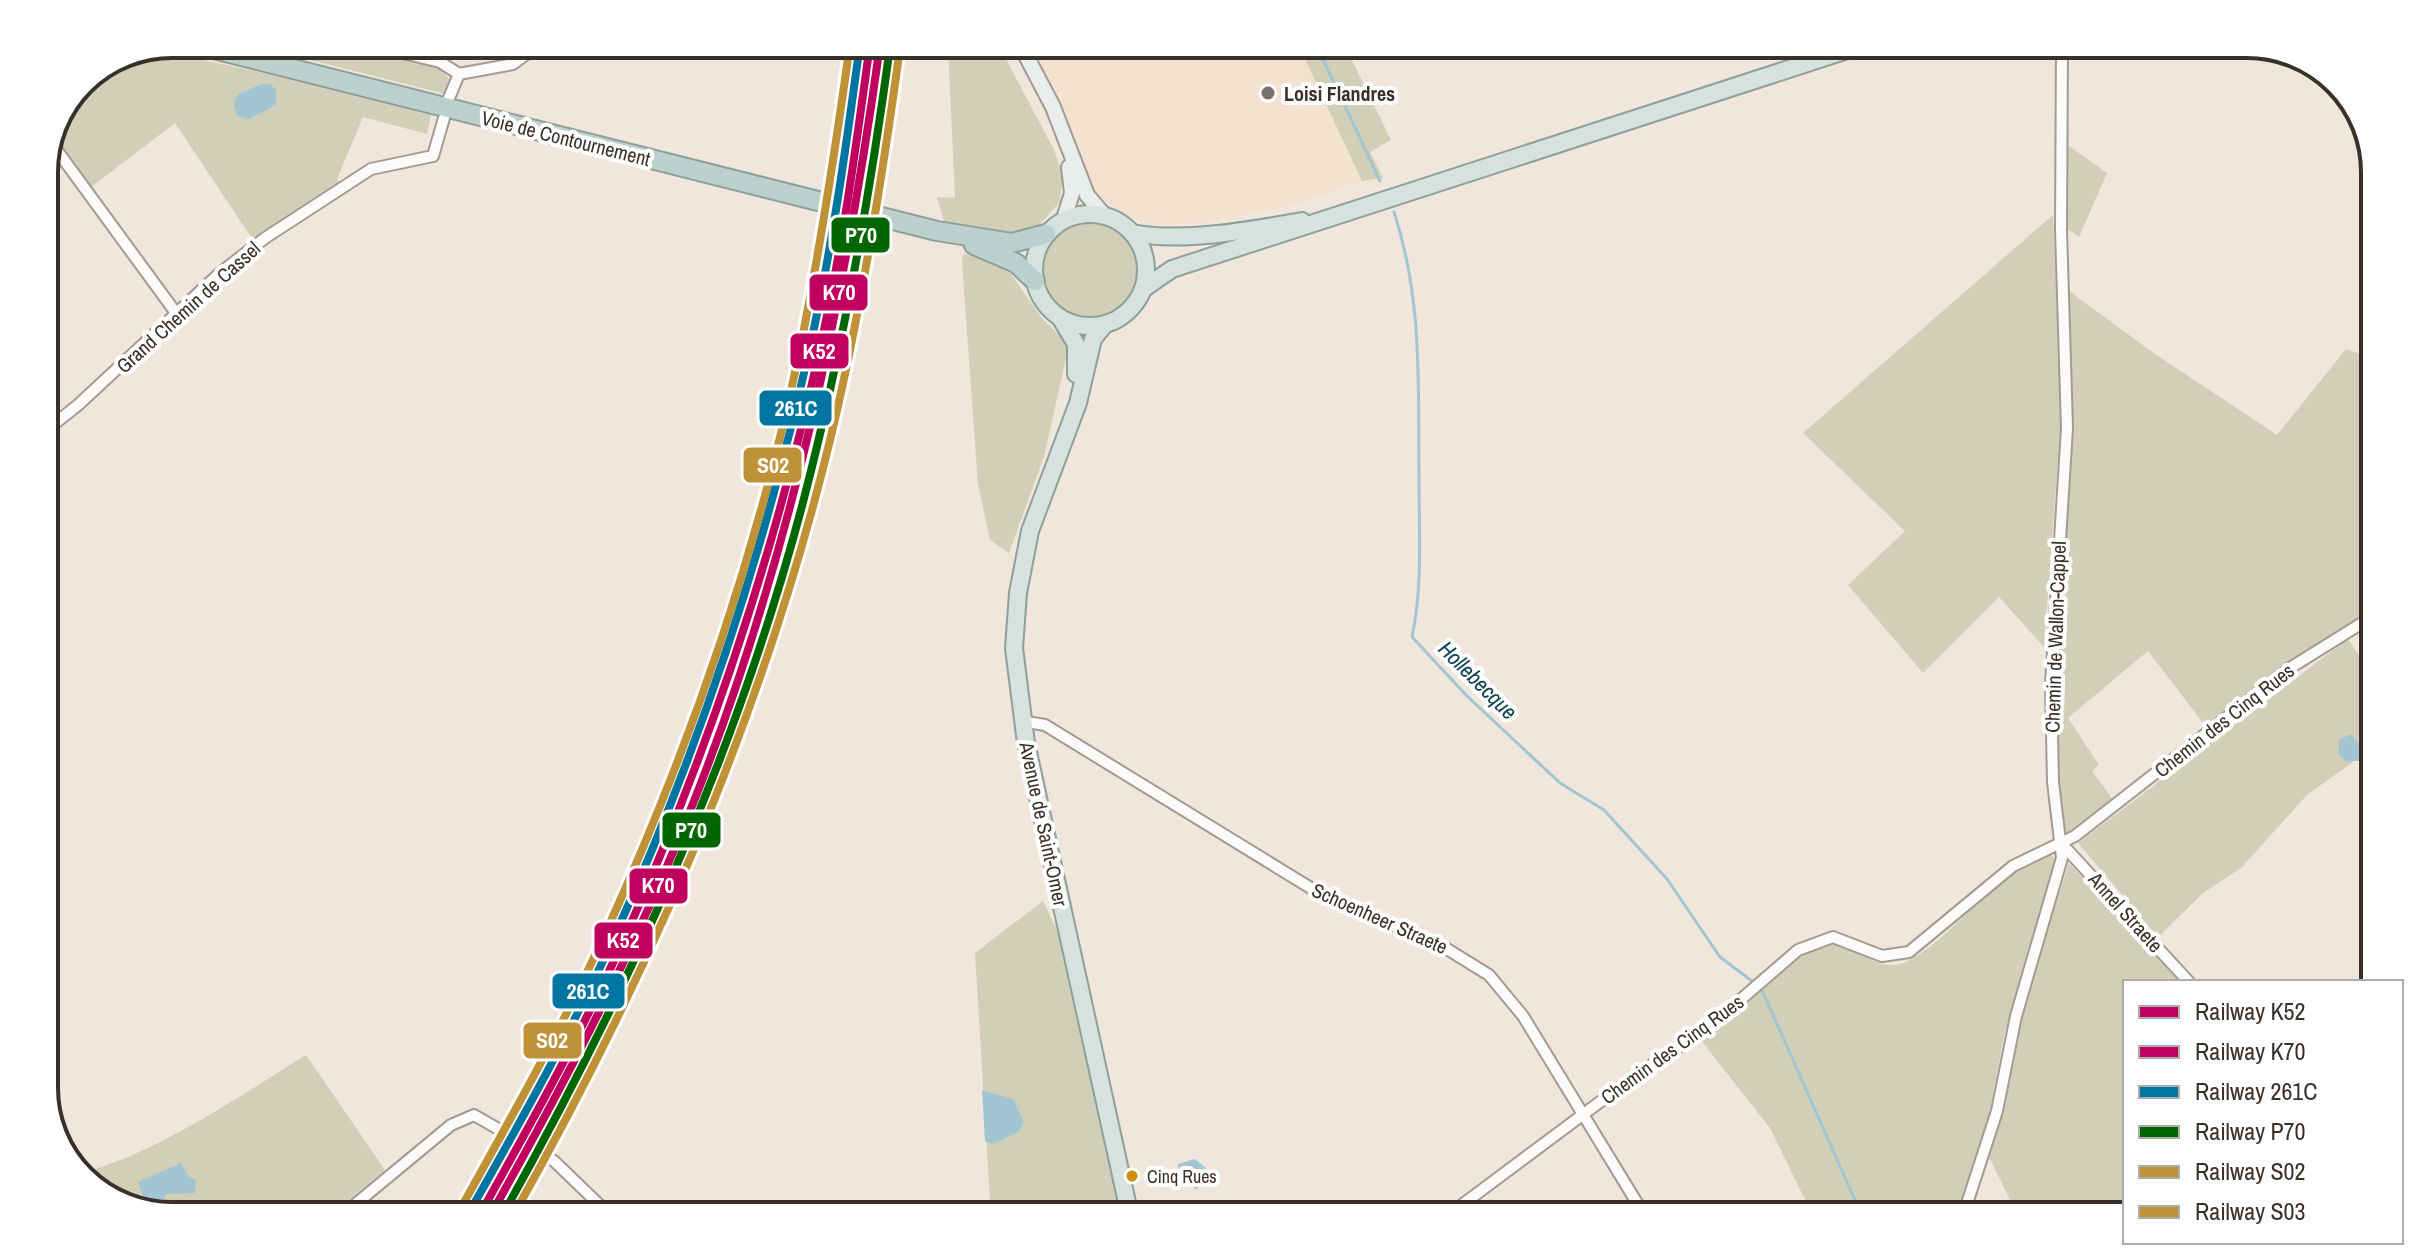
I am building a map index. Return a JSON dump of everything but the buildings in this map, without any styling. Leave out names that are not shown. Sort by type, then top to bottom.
[{"type":"highway","name":"Voie de Contournement","points":[[249,58],[937,231],[1017,243],[1046,234]]},
{"type":"highway","name":"Voie de Contournement","points":[[937,231],[1016,263],[1035,281]]},
{"type":"main road","points":[[1018,58],[1044,106],[1070,171],[1072,193],[1064,219]]},
{"type":"main road","points":[[1027,58],[1062,127],[1087,195],[1104,215],[1132,233],[1162,236],[1238,230],[1358,209]]},
{"type":"main road","points":[[1104,215],[1084,214],[1064,219],[1046,234],[1035,256],[1035,281],[1045,304],[1060,317],[1084,326],[1105,324],[1128,311],[1143,289],[1172,269],[1823,58]]},
{"type":"main road","points":[[1132,233],[1145,262],[1143,289]]},
{"type":"main road","name":"Avenue de Saint-Omer","points":[[1060,317],[1074,338],[1078,355],[1064,433]]},
{"type":"main road","name":"Avenue de Saint-Omer","points":[[1105,324],[1093,339],[1078,403],[1033,520],[1020,580],[1014,648],[1021,721],[1127,1202]]},
{"type":"street","points":[[424,58],[440,62],[459,74],[513,64],[521,58]]},
{"type":"street","name":"Chemin de Wallon-Cappel","points":[[1968,1202],[1997,1111],[2016,1016],[2059,872],[2061,843],[2053,791],[2051,684],[2067,428],[2061,204],[2062,58]]},
{"type":"street","points":[[449,98],[459,74]]},
{"type":"street","name":"Grand Chemin de Cassel","points":[[58,421],[246,252],[364,173],[385,163],[433,156],[444,118]]},
{"type":"street","points":[[60,154],[176,313]]},
{"type":"street","name":"Chemin des Cinq Rues","points":[[1466,1202],[1583,1114],[1710,1026],[1804,946],[1833,937],[1882,956],[1903,954],[1920,945],[2013,866],[2080,833],[2290,668],[2361,624]]},
{"type":"street","name":"Schoenheer Straete","points":[[1021,721],[1037,722],[1052,729],[1314,890],[1471,961],[1509,997],[1636,1202]]},
{"type":"street","name":"Annel Straete","points":[[2061,843],[2187,980]]},
{"type":"street","points":[[358,1202],[432,1140],[457,1122],[474,1115],[548,1156],[596,1202]]},
{"type":"shaded area","points":[[195,58],[336,89],[431,115],[427,134],[363,117],[337,179],[340,184],[253,240],[175,123],[90,188],[61,148],[70,122],[97,86],[115,73],[157,59]]},
{"type":"shaded area","points":[[302,58],[407,58],[439,66],[449,79],[445,94]]},
{"type":"shaded area","points":[[949,58],[1005,58],[1054,150],[1063,176],[1059,203],[1031,234],[1012,238],[945,225],[937,197],[955,198]]},
{"type":"shaded area","points":[[1037,58],[1305,58],[1362,181],[1297,204],[1212,222],[1162,225],[1129,218],[1094,191],[1062,104]]},
{"type":"shaded area","points":[[1305,58],[1351,58],[1391,140],[1370,152],[1383,178],[1362,181]]},
{"type":"shaded area","points":[[2066,144],[2107,173],[2079,237],[2063,226]]},
{"type":"shaded area","points":[[2053,215],[2061,418],[2044,647],[1999,597],[1923,673],[1848,585],[1905,531],[1803,433]]},
{"type":"shaded area","points":[[1089,222],[1108,225],[1123,236],[1134,251],[1137,270],[1134,289],[1123,304],[1108,315],[1089,318],[1070,315],[1055,304],[1044,289],[1041,270],[1044,251],[1055,236],[1070,225]]},
{"type":"shaded area","points":[[976,254],[1006,267],[1041,317],[1069,345],[1044,457],[1009,553],[990,540],[978,484],[962,262],[963,255]]},
{"type":"shaded area","points":[[2065,288],[2155,354],[2277,435],[2346,349],[2361,354],[2361,617],[2287,662],[2207,728],[2148,651],[2068,718],[2099,765],[2092,771],[2114,801],[2067,834],[2059,803],[2056,769]]},
{"type":"shaded area","points":[[2348,639],[2361,659],[2361,756],[2307,795],[2241,868],[2203,893],[2158,937],[2078,843]]},
{"type":"shaded area","points":[[2050,854],[2055,859],[2055,866],[2004,1035],[1988,1123],[1963,1202],[1806,1202],[1770,1128],[1700,1039],[1782,971],[1815,949],[1839,945],[1886,965],[1908,961],[1942,936],[1996,886],[2032,861]]},
{"type":"shaded area","points":[[2069,863],[2178,980],[2123,980],[2123,1202],[2011,1202],[1988,1155],[2002,1113],[2027,990]]},
{"type":"shaded area","points":[[1043,901],[1064,944],[1120,1202],[990,1202],[975,953]]},
{"type":"shaded area","points":[[306,1055],[385,1170],[346,1202],[172,1202],[136,1196],[109,1183],[93,1170],[168,1138]]},
{"type":"water","points":[[270,84],[276,90],[276,105],[249,119],[237,116],[234,104],[238,94]]},
{"type":"water","points":[[2351,734],[2360,746],[2359,761],[2346,761],[2339,755],[2339,740]]},
{"type":"water","points":[[982,1090],[1013,1099],[1024,1122],[1018,1132],[993,1144],[985,1141]]},
{"type":"water","points":[[1195,1159],[1207,1169],[1208,1175],[1196,1190],[1178,1167],[1178,1164]]},
{"type":"water","points":[[181,1163],[188,1176],[196,1180],[195,1193],[166,1194],[163,1201],[150,1200],[144,1198],[138,1182]]},
{"type":"waterway","name":"Hollebecque","points":[[1323,58],[1380,181]]},
{"type":"waterway","name":"Hollebecque","points":[[1394,212],[1410,278],[1417,344],[1420,558],[1412,637],[1467,696],[1560,783],[1604,810],[1667,879],[1720,957],[1752,981]]},
{"type":"waterway","name":"Hollebecque","points":[[1762,990],[1856,1202]]},
{"type":"rail line","name":"S02","points":[[464,1202],[590,967],[667,790],[720,643],[765,494],[801,344],[848,58]]},
{"type":"rail line","name":"261C","points":[[475,1202],[564,1040],[615,935],[675,793],[727,648],[772,501],[809,351],[832,237],[858,58]]},
{"type":"rail line","name":"K52","points":[[487,1202],[573,1044],[624,939],[684,796],[736,651],[782,503],[819,353],[842,238],[868,58]]},
{"type":"rail line","name":"K70","points":[[498,1202],[573,1063],[649,908],[728,709],[786,523],[810,429],[849,238],[878,58]]},
{"type":"rail line","name":"P70","points":[[510,1202],[593,1045],[635,958],[711,781],[745,691],[802,506],[830,392],[873,163],[888,58]]},
{"type":"rail line","name":"S03","points":[[521,1202],[569,1114],[670,905],[715,799],[756,690],[792,580],[823,468],[849,355],[877,202],[899,58]]},
{"type":"place","name":"Loisi Flandres","points":[[1268,93]]},
{"type":"place","name":"Cinq Rues","points":[[1132,1176]]}]
